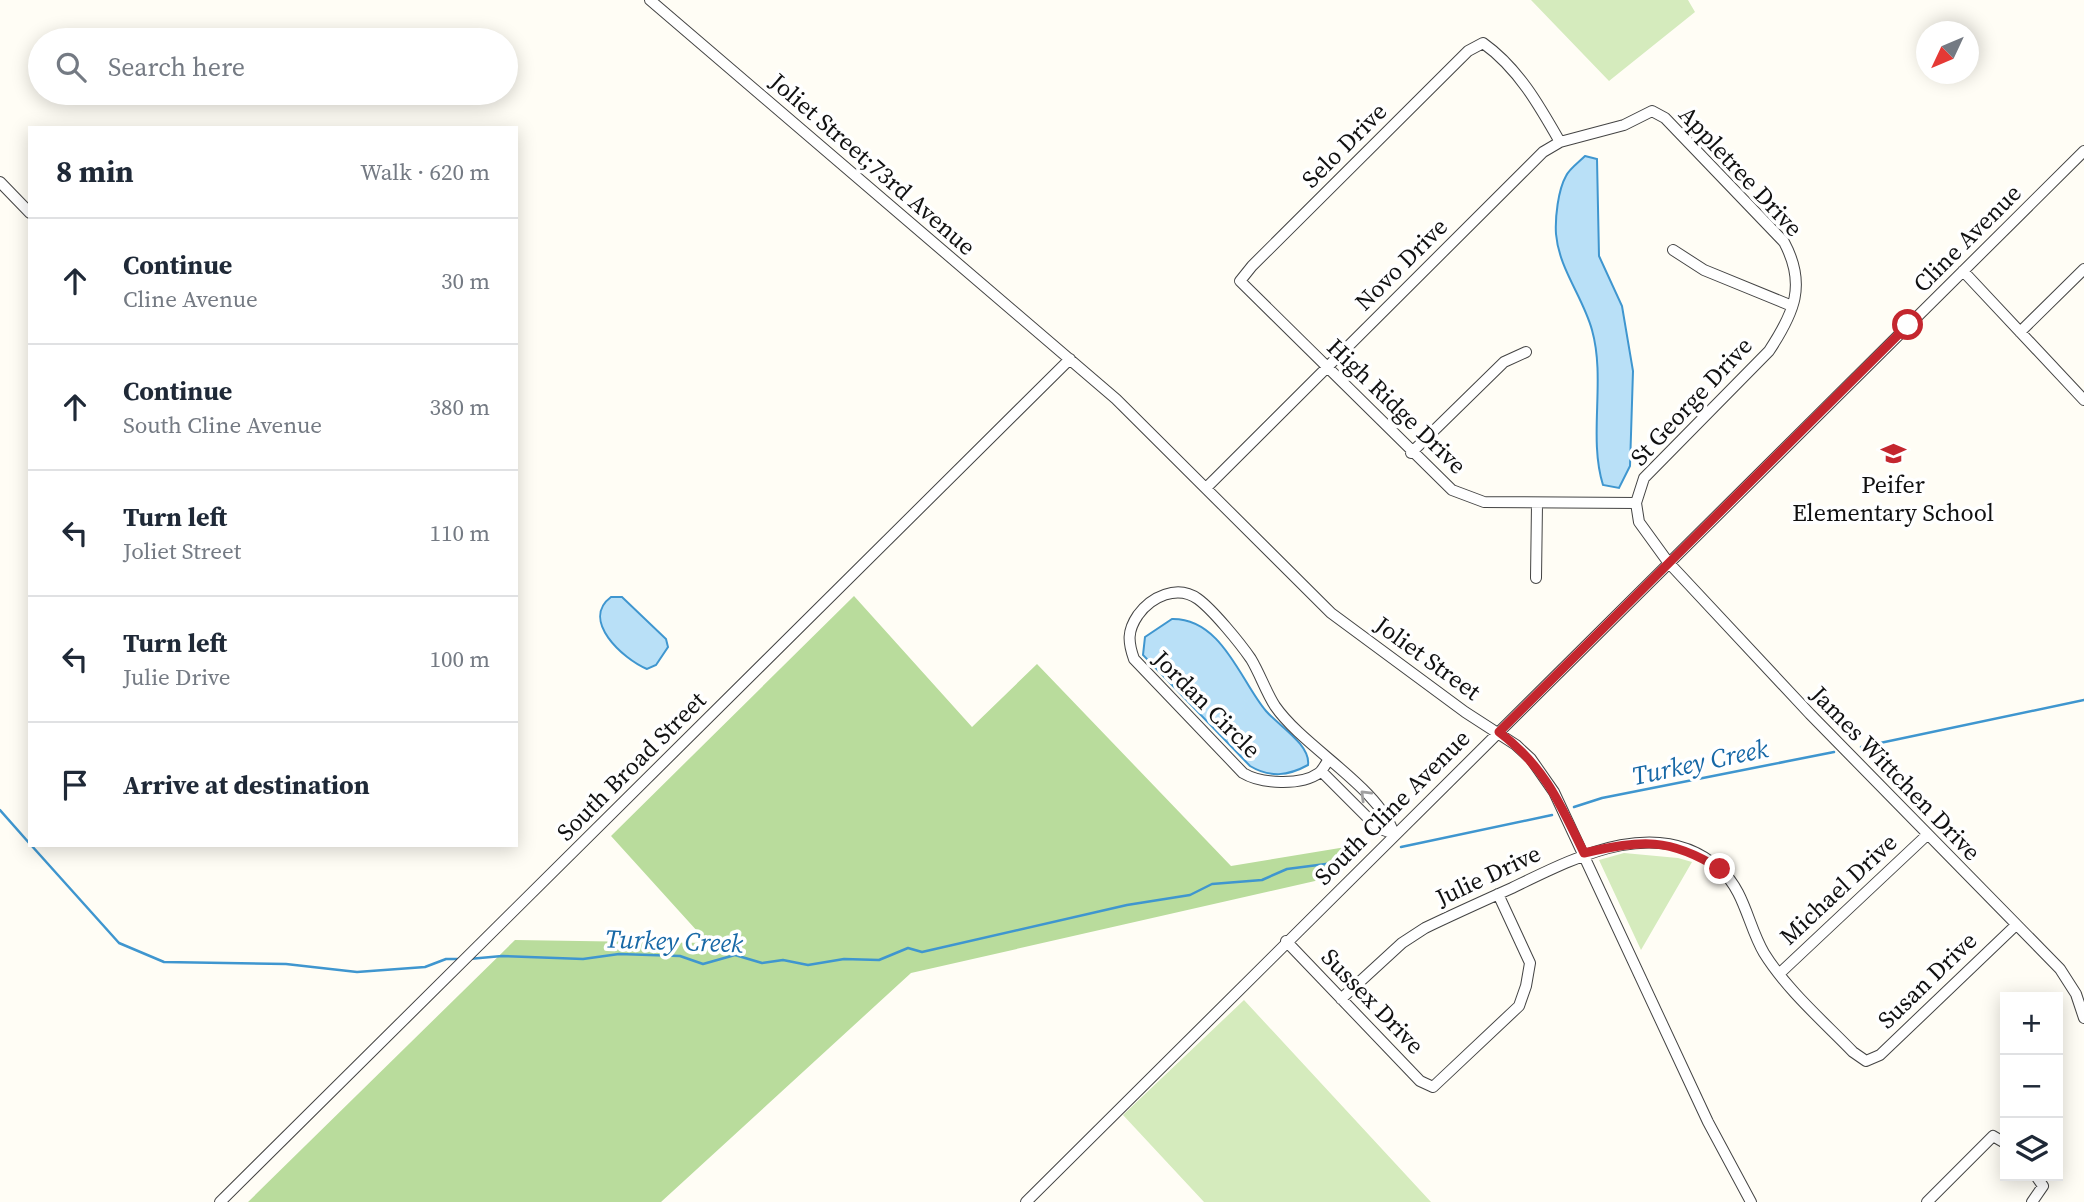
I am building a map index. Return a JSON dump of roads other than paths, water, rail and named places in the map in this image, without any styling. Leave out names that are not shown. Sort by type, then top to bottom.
[{"type":"street","name":"Joliet Street;73rd Avenue","points":[[650,0],[1070,359]]},
{"type":"street","name":"Selo Drive","points":[[1240,281],[1458,61],[1483,43],[1512,69],[1534,97],[1560,142]]},
{"type":"street","name":"Novo Drive","points":[[1206,488],[1526,169],[1560,142],[1624,125],[1652,111]]},
{"type":"street","name":"Appletree Drive","points":[[1652,111],[1665,118],[1784,242],[1794,262],[1798,282],[1792,306]]},
{"type":"street","name":"Cline Avenue","points":[[1878,355],[2084,151]]},
{"type":"street","points":[[0,182],[28,211]]},
{"type":"street","points":[[1673,250],[1704,270],[1792,306]]},
{"type":"street","points":[[2020,332],[2084,269]]},
{"type":"street","points":[[1963,271],[2084,400]]},
{"type":"street","name":"High Ridge Drive","points":[[1240,281],[1411,453],[1452,490],[1484,502],[1636,503]]},
{"type":"street","name":"St George Drive","points":[[1668,562],[1639,522],[1636,503],[1644,478],[1769,351],[1783,330],[1792,306]]},
{"type":"street","points":[[1411,453],[1504,362],[1526,352]]},
{"type":"street","name":"South Cline Avenue","points":[[1026,1202],[1878,355]]},
{"type":"street","name":"Joliet Street","points":[[1070,359],[1116,399],[1331,613],[1465,712],[1499,732],[1531,759],[1545,776],[1584,853],[1718,1144],[1751,1202]]},
{"type":"street","name":"South Broad Street","points":[[220,1202],[1070,359]]},
{"type":"street","points":[[1536,578],[1537,503]]},
{"type":"street","name":"James Wittchen Drive","points":[[1668,562],[1927,835],[2060,970],[2076,994],[2084,1018]]},
{"type":"street","name":"Jordan Circle","points":[[1321,771],[1283,782],[1267,783],[1243,773],[1134,659],[1128,643],[1130,626],[1141,611],[1162,594],[1176,592],[1197,598],[1249,657],[1276,707],[1389,818],[1394,834]]},
{"type":"street","points":[[1329,759],[1321,771],[1378,828],[1394,834]]},
{"type":"street","name":"Michael Drive","points":[[1779,974],[1927,835]]},
{"type":"street","name":"Julie Drive","points":[[1341,999],[1402,943],[1425,928],[1584,853],[1626,843],[1656,843],[1690,850],[1720,869],[1739,893],[1762,950],[1779,974],[1853,1052],[1866,1061]]},
{"type":"street","name":"Sussex Drive","points":[[1286,941],[1420,1081],[1433,1087],[1511,1015],[1519,1006],[1527,986],[1530,963],[1498,894]]},
{"type":"street","name":"Susan Drive","points":[[1866,1061],[1880,1055],[2015,926]]},
{"type":"street","points":[[1927,1202],[1993,1136],[2000,1140]]},
{"type":"street","points":[[2032,1202],[2043,1186],[2040,1181]]},
{"type":"water","points":[[1585,156],[1597,159],[1599,256],[1622,306],[1633,371],[1630,466],[1619,488],[1603,485],[1597,448],[1596,349],[1588,318],[1566,271],[1556,234],[1563,182],[1569,171]]},
{"type":"water","points":[[611,597],[622,597],[666,639],[668,647],[656,665],[647,669],[637,664],[608,638],[600,617],[603,606]]},
{"type":"water","points":[[1172,619],[1189,621],[1217,640],[1266,711],[1299,743],[1308,758],[1308,765],[1279,774],[1250,766],[1143,655],[1145,637]]},
{"type":"waterway","name":"Turkey Creek","points":[[1861,747],[2084,700]]},
{"type":"waterway","name":"Turkey Creek","points":[[1574,807],[1602,798],[1834,752]]},
{"type":"waterway","name":"Turkey Creek","points":[[0,810],[28,842]]},
{"type":"waterway","name":"Turkey Creek","points":[[1401,847],[1552,815]]},
{"type":"waterway","name":"Turkey Creek","points":[[33,847],[119,943],[164,962],[286,964],[357,972],[425,967],[446,959],[459,959]]},
{"type":"waterway","name":"Turkey Creek","points":[[469,959],[502,956],[583,959],[619,954],[680,956],[703,964],[735,955],[762,963],[783,960],[808,965],[844,959],[879,960],[908,948],[922,952],[1127,905],[1190,895],[1212,884],[1262,880],[1287,869],[1349,861]]},
{"type":"place","name":"Peifer Elementary School","points":[[1893,453]]}]
